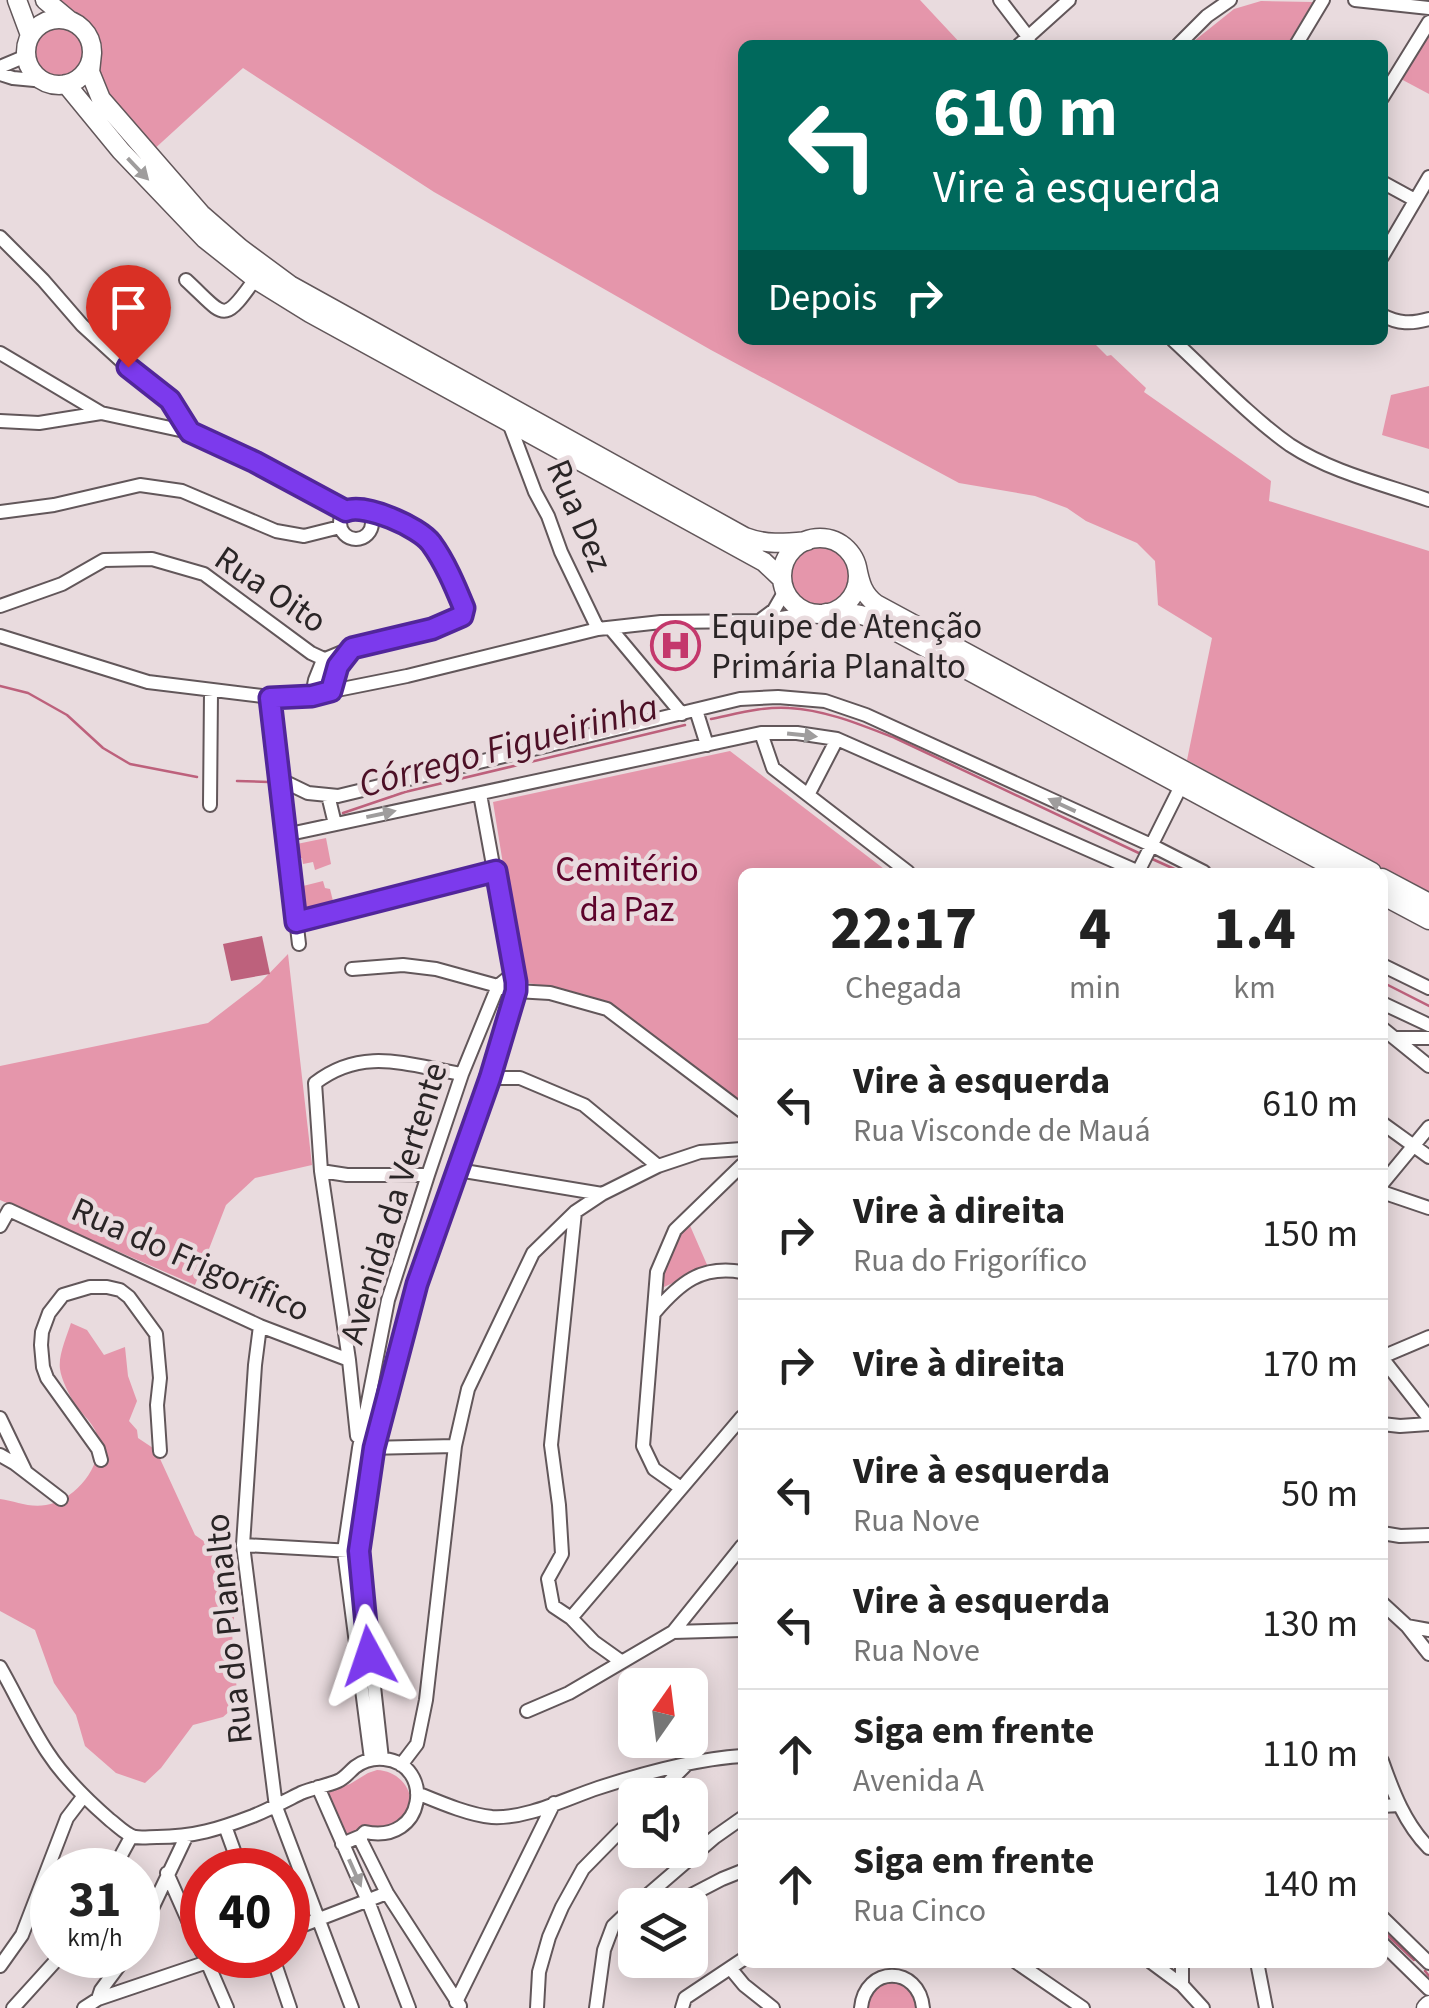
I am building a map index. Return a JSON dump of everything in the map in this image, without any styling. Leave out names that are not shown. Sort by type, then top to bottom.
[{"type":"main road","points":[[17,0],[30,35]]},
{"type":"main road","points":[[46,0],[86,33],[92,53],[90,72],[101,100],[201,214],[290,284],[745,537],[776,544],[832,540],[852,555],[860,584],[876,604],[1365,868]]},
{"type":"main road","points":[[68,20],[47,21],[30,35],[26,45],[29,66],[44,81],[66,84],[86,71],[92,53]]},
{"type":"main road","points":[[66,84],[121,151],[204,239],[310,313],[764,562],[802,609],[871,618],[1335,868]]},
{"type":"main road","points":[[784,585],[784,564],[807,540]]},
{"type":"main road","points":[[820,613],[840,608],[851,598],[858,578],[857,566]]},
{"type":"main road","points":[[1388,881],[1429,903]]},
{"type":"main road","points":[[1388,898],[1429,920]]},
{"type":"street","points":[[1000,0],[1023,40]]},
{"type":"street","points":[[1025,40],[1069,0]]},
{"type":"street","points":[[1183,40],[1230,0]]},
{"type":"street","points":[[1299,40],[1322,0]]},
{"type":"street","points":[[1355,0],[1429,8]]},
{"type":"street","points":[[1388,88],[1429,22]]},
{"type":"street","points":[[0,71],[26,56]]},
{"type":"street","points":[[0,71],[13,78],[44,81]]},
{"type":"street","points":[[1388,247],[1429,177]]},
{"type":"street","points":[[1388,185],[1416,200]]},
{"type":"street","points":[[0,237],[82,325],[170,400],[190,432]]},
{"type":"street","points":[[186,280],[220,311],[229,312],[255,278]]},
{"type":"street","points":[[1388,317],[1404,323],[1429,320]]},
{"type":"street","points":[[1178,345],[1292,446],[1336,468],[1429,500]]},
{"type":"street","points":[[0,353],[101,413],[190,432],[346,511]]},
{"type":"street","points":[[0,421],[38,423],[101,413]]},
{"type":"street","name":"Rua Dez","points":[[509,423],[561,552],[605,629],[690,712]]},
{"type":"street","points":[[0,512],[140,485],[182,491],[276,531],[304,536],[340,527]]},
{"type":"street","points":[[312,696],[323,660],[352,648],[432,629],[462,616],[464,608],[429,540],[386,514],[354,508],[341,518],[342,532],[350,538],[369,532],[372,522],[363,510]]},
{"type":"street","name":"Rua Oito","points":[[0,606],[62,584],[104,560],[152,559],[204,574],[323,660],[338,666]]},
{"type":"street","points":[[760,621],[774,610],[784,585]]},
{"type":"street","points":[[0,636],[148,682],[270,698],[312,696],[605,629],[661,622],[760,621],[820,613]]},
{"type":"street","points":[[331,691],[338,666],[352,648]]},
{"type":"street","points":[[210,806],[211,692]]},
{"type":"street","points":[[270,698],[299,944]]},
{"type":"street","points":[[279,779],[308,793],[338,796],[740,699],[825,701],[866,714],[1196,868]]},
{"type":"street","points":[[690,712],[707,744]]},
{"type":"street","points":[[285,834],[761,733],[797,733],[836,739],[1129,868]]},
{"type":"street","points":[[761,733],[773,768],[903,868]]},
{"type":"street","points":[[808,796],[836,739]]},
{"type":"street","points":[[1140,868],[1182,786]]},
{"type":"street","name":"Avenida da Vertente","points":[[377,1759],[359,1551],[374,1448],[417,1284],[490,1078],[516,991],[480,794]]},
{"type":"street","points":[[328,795],[335,824]]},
{"type":"street","points":[[296,922],[496,871]]},
{"type":"street","points":[[352,968],[403,964],[436,968],[516,991],[550,993],[607,1009],[738,1108]]},
{"type":"street","points":[[1388,967],[1429,988]]},
{"type":"street","name":"Avenida da Vertente","points":[[377,1759],[344,1551],[359,1448],[388,1300],[428,1174],[462,1074],[498,986],[514,973]]},
{"type":"street","points":[[1388,1005],[1429,1025]]},
{"type":"street","points":[[1388,1025],[1389,1018],[1401,1013]]},
{"type":"street","points":[[1388,1032],[1429,1038]]},
{"type":"street","points":[[1388,1033],[1429,1066]]},
{"type":"street","name":"Rua do Frigorífico","points":[[359,1448],[321,1171],[315,1083],[349,1063],[377,1060],[462,1074]]},
{"type":"street","points":[[490,1078],[520,1078],[584,1105],[658,1166]]},
{"type":"street","points":[[1388,1127],[1429,1156]]},
{"type":"street","points":[[1388,1177],[1429,1127]]},
{"type":"street","points":[[401,1765],[416,1744],[426,1700],[455,1446],[468,1389],[532,1253],[602,1194],[658,1166],[700,1152],[738,1149]]},
{"type":"street","points":[[681,1488],[654,1469],[643,1446],[657,1272],[675,1230],[738,1169]]},
{"type":"street","points":[[458,1170],[602,1194]]},
{"type":"street","points":[[321,1171],[428,1174]]},
{"type":"street","points":[[1388,1194],[1429,1208]]},
{"type":"street","name":"Rua do Frigorífico","points":[[0,1226],[9,1210],[260,1326],[349,1360]]},
{"type":"street","points":[[576,1212],[551,1445],[562,1554],[548,1579],[553,1606],[622,1662]]},
{"type":"street","points":[[120,1290],[132,1266]]},
{"type":"street","points":[[655,1312],[676,1287],[711,1270],[738,1272]]},
{"type":"street","points":[[101,1460],[98,1449],[46,1378],[42,1358],[42,1332],[49,1313],[63,1295],[90,1287],[120,1290],[156,1334],[160,1451]]},
{"type":"street","name":"Rua do Planalto","points":[[260,1326],[243,1544],[276,1807],[352,2008]]},
{"type":"street","points":[[1388,1355],[1429,1337]]},
{"type":"street","points":[[1388,1366],[1429,1421],[1388,1425]]},
{"type":"street","points":[[0,1418],[26,1472]]},
{"type":"street","points":[[571,1618],[738,1422]]},
{"type":"street","points":[[359,1448],[455,1446]]},
{"type":"street","points":[[0,1455],[61,1499]]},
{"type":"street","points":[[1388,1534],[1429,1534]]},
{"type":"street","points":[[243,1544],[359,1551]]},
{"type":"street","points":[[527,1712],[569,1693],[673,1632],[738,1551]]},
{"type":"street","points":[[1388,1609],[1429,1654]]},
{"type":"street","points":[[1407,1626],[1429,1630]]},
{"type":"street","points":[[673,1632],[738,1630]]},
{"type":"street","points":[[0,1667],[48,1753],[83,1797],[132,1837],[186,1837],[276,1807],[377,1759],[401,1765],[415,1782],[416,1806],[411,1818],[391,1833],[365,1832],[342,1844]]},
{"type":"street","points":[[417,1793],[492,1817],[524,1813],[618,1781],[686,1764],[738,1757]]},
{"type":"street","points":[[672,1778],[686,1764]]},
{"type":"street","points":[[1388,1777],[1399,1805],[1429,1848]]},
{"type":"street","points":[[318,1787],[409,2008]]},
{"type":"street","points":[[0,1966],[22,1935],[68,1818],[83,1797]]},
{"type":"street","points":[[458,2005],[554,1803]]},
{"type":"street","points":[[1388,1806],[1399,1805]]},
{"type":"street","points":[[655,1888],[738,1821]]},
{"type":"street","points":[[225,1826],[233,1848]]},
{"type":"street","points":[[537,2008],[539,1972],[562,1907],[583,1869],[618,1833]]},
{"type":"street","points":[[361,1836],[387,1893],[458,2005]]},
{"type":"street","points":[[126,1848],[132,1837]]},
{"type":"street","points":[[160,1889],[186,1837]]},
{"type":"street","points":[[703,1888],[738,1872]]},
{"type":"street","points":[[167,1873],[180,1902]]},
{"type":"street","points":[[310,1921],[387,1893]]},
{"type":"street","points":[[596,2008],[604,1950],[618,1921]]},
{"type":"street","points":[[1388,1922],[1426,1960],[1410,1972]]},
{"type":"street","points":[[613,1926],[618,1925]]},
{"type":"street","points":[[1388,1948],[1429,1989]]},
{"type":"street","points":[[682,2008],[685,1998],[736,1964],[744,1985],[773,2008]]},
{"type":"street","points":[[84,2008],[180,1968]]},
{"type":"street","points":[[1025,1968],[1083,2008]]},
{"type":"street","points":[[1159,1968],[1203,2008]]},
{"type":"street","points":[[1182,1968],[1182,1985]]},
{"type":"street","points":[[1258,1968],[1266,2008]]},
{"type":"street","points":[[860,2008],[868,1986],[895,1969],[920,1992],[922,2008]]},
{"type":"street","points":[[13,2008],[41,1978]]},
{"type":"street","points":[[100,2004],[101,1990],[110,1978]]},
{"type":"street","points":[[214,1978],[226,2008]]},
{"type":"street","points":[[280,1978],[290,2008]]},
{"type":"green space","points":[[59,0],[920,0],[957,40],[738,40],[738,345],[1096,345],[1146,388],[1144,392],[1271,481],[1269,501],[1429,551],[1429,894],[1187,760],[1212,638],[1158,605],[1155,561],[1137,543],[1035,496],[959,483],[711,350],[434,192],[243,68],[151,152],[101,92],[93,60],[94,41],[88,26]]},
{"type":"green space","points":[[1261,1],[1313,2],[1290,40],[1195,40],[1234,9]]},
{"type":"green space","points":[[59,23],[78,31],[86,50],[78,69],[59,77],[40,69],[32,50],[40,31]]},
{"type":"green space","points":[[1429,30],[1429,94],[1399,78]]},
{"type":"green space","points":[[1429,386],[1429,449],[1382,435],[1391,395]]},
{"type":"green space","points":[[820,543],[843,553],[853,576],[843,599],[820,609],[797,599],[787,576],[797,553]]},
{"type":"green space","name":"Cemitério da Paz","points":[[730,751],[883,868],[738,868],[738,1101],[606,1001],[522,982],[493,802]]},
{"type":"green space","points":[[326,838],[331,864],[315,870],[313,862],[303,864],[302,858],[294,860],[292,845]]},
{"type":"green space","points":[[323,881],[325,888],[330,889],[335,909],[303,917],[299,887]]},
{"type":"green space","points":[[288,954],[312,1165],[255,1178],[226,1205],[195,1285],[0,1200],[0,1066],[208,1023],[260,983]]},
{"type":"green space","points":[[688,1221],[708,1267],[664,1287],[660,1299],[660,1273]]},
{"type":"green space","points":[[71,1323],[87,1330],[104,1355],[125,1347],[128,1376],[137,1401],[129,1421],[138,1438],[156,1450],[195,1535],[205,1542],[230,1548],[228,1575],[237,1595],[232,1633],[238,1704],[223,1717],[193,1725],[145,1783],[116,1773],[85,1746],[76,1715],[54,1683],[35,1630],[0,1611],[0,1499],[34,1506],[57,1502],[87,1477],[97,1454],[95,1430],[75,1405],[61,1373],[62,1352]]},
{"type":"green space","points":[[377,1770],[398,1777],[405,1784],[408,1811],[393,1826],[345,1837],[325,1792]]},
{"type":"green space","points":[[894,1982],[910,1991],[916,2008],[867,2008],[875,1989]]},
{"type":"shaded area","points":[[262,936],[270,974],[231,981],[223,944]]},
{"type":"waterway","name":"Córrego Figueirinha","points":[[0,686],[28,693],[67,715],[103,748],[130,764],[197,777]]},
{"type":"waterway","name":"Córrego Figueirinha","points":[[711,719],[779,708],[803,709],[843,719],[895,738],[1143,855]]},
{"type":"waterway","name":"Córrego Figueirinha","points":[[343,813],[405,792],[685,725]]},
{"type":"waterway","name":"Córrego Figueirinha","points":[[237,781],[269,782]]},
{"type":"waterway","name":"Córrego Figueirinha","points":[[1150,858],[1172,868]]},
{"type":"waterway","name":"Córrego Figueirinha","points":[[1388,985],[1429,1006]]},
{"type":"waterway","points":[[1388,1936],[1414,1960]]},
{"type":"waterway","points":[[1425,1971],[1429,1976]]},
{"type":"place","name":"Equipe de Atenção Primária Planalto","points":[[676,646]]},
{"type":"route","points":[[128,367],[170,400],[190,432],[346,511],[359,508],[386,514],[429,540],[464,608],[462,616],[432,629],[352,648],[338,666],[331,691],[270,698],[296,922],[496,871],[516,982],[490,1078],[417,1284],[374,1448],[359,1551],[369,1656]]}]
